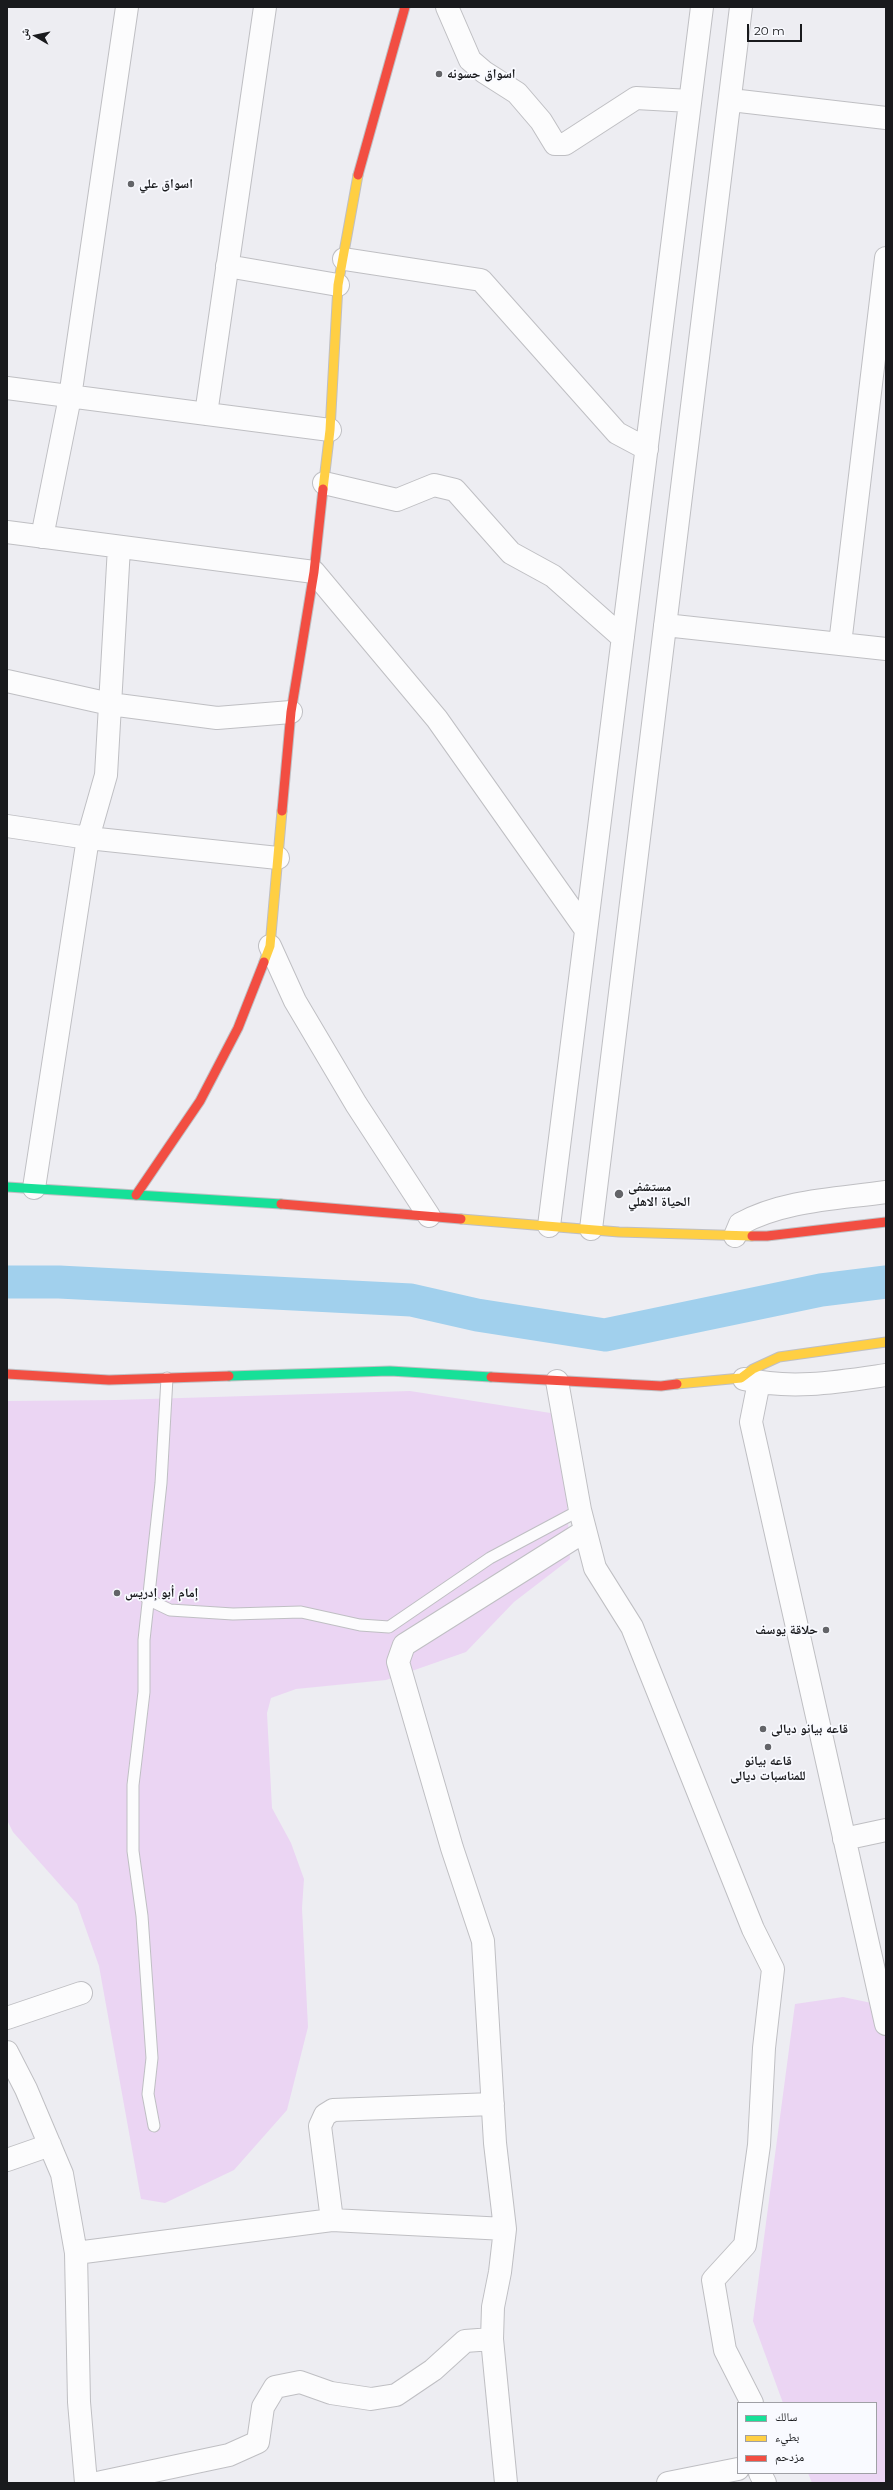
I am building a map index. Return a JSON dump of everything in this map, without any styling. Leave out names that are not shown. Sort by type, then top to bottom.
[{"type":"street","points":[[42,537],[70,397],[127,7]]},
{"type":"street","points":[[206,414],[265,7]]},
{"type":"street","points":[[136,1195],[200,1101],[238,1028],[270,946],[291,712],[314,572],[330,430],[338,285],[344,259],[361,158],[405,7]]},
{"type":"street","points":[[446,7],[470,60],[484,72],[517,93],[541,122],[555,144],[565,144],[636,98],[690,100]]},
{"type":"street","points":[[549,1226],[702,7]]},
{"type":"street","points":[[591,1229],[742,7]]},
{"type":"street","points":[[731,100],[886,118]]},
{"type":"street","points":[[840,644],[886,258]]},
{"type":"street","points":[[344,259],[481,280],[617,434],[647,448]]},
{"type":"street","points":[[227,266],[338,285]]},
{"type":"street","points":[[7,388],[330,430]]},
{"type":"street","points":[[324,483],[397,500],[434,486],[455,490],[511,553],[553,576],[623,638]]},
{"type":"street","points":[[7,532],[314,572],[437,719],[586,930]]},
{"type":"street","points":[[34,1188],[88,838],[106,775],[120,547]]},
{"type":"street","points":[[665,625],[886,649]]},
{"type":"street","points":[[7,681],[110,704],[216,718],[291,712]]},
{"type":"street","points":[[7,826],[88,838],[278,858]]},
{"type":"street","points":[[270,946],[295,1001],[356,1104],[429,1216]]},
{"type":"street","points":[[7,1186],[591,1229],[735,1236],[767,1236],[886,1222]]},
{"type":"street","points":[[735,1236],[740,1224],[757,1215],[780,1207],[886,1192]]},
{"type":"street","points":[[886,1342],[779,1357],[753,1369],[750,1380],[751,1422],[844,1840],[877,1946],[886,2024]]},
{"type":"street","points":[[7,1374],[109,1380],[390,1371],[661,1386],[750,1380],[798,1386],[886,1375]]},
{"type":"street","points":[[557,1381],[580,1510],[595,1568],[632,1627],[753,1929],[774,1969],[764,2048],[759,2145],[745,2246],[713,2280],[725,2350],[751,2402]]},
{"type":"street","points":[[501,2482],[492,2339],[493,2307],[500,2272],[505,2229],[495,2143],[483,1941],[452,1848],[398,1662],[404,1645],[585,1531]]},
{"type":"street","points":[[844,1840],[886,1830]]},
{"type":"street","points":[[7,2018],[81,1993]]},
{"type":"street","points":[[7,2052],[62,2174],[76,2253],[79,2402],[86,2483]]},
{"type":"street","points":[[332,2220],[320,2126],[325,2115],[333,2110],[493,2104]]},
{"type":"street","points":[[7,2160],[50,2145]]},
{"type":"street","points":[[76,2253],[332,2220],[505,2229]]},
{"type":"street","points":[[97,2483],[229,2454],[258,2442],[263,2407],[275,2387],[300,2382],[331,2393],[371,2399],[396,2396],[433,2370],[465,2342],[492,2339]]},
{"type":"street","points":[[668,2483],[737,2469]]},
{"type":"street","points":[[760,2474],[765,2483]]},
{"type":"lane","points":[[154,2126],[148,2094],[152,2058],[142,1916],[133,1851],[133,1785],[144,1692],[147,1600],[160,1483],[167,1378]]},
{"type":"lane","points":[[147,1600],[170,1610],[233,1614],[301,1612],[360,1625],[389,1627],[490,1558],[580,1510]]},
{"type":"shaded area","points":[[410,1391],[557,1414],[567,1503],[570,1559],[514,1602],[466,1652],[386,1680],[296,1689],[271,1698],[267,1713],[272,1808],[291,1843],[304,1879],[302,1908],[308,2027],[287,2110],[234,2170],[165,2203],[141,2199],[99,1966],[77,1904],[13,1832],[7,1820],[7,1401],[116,1400]]},
{"type":"shaded area","points":[[843,1997],[886,2006],[886,2483],[812,2483],[808,2474],[877,2474],[877,2402],[783,2402],[753,2321],[795,2004]]},
{"type":"waterway","points":[[7,1282],[59,1282],[411,1300],[477,1315],[605,1335],[821,1290],[886,1282]]},
{"type":"traffic: fast","points":[[7,1187],[281,1204]]},
{"type":"traffic: fast","points":[[229,1376],[390,1371],[491,1377]]},
{"type":"traffic: slow","points":[[323,489],[330,430],[338,285],[358,175]]},
{"type":"traffic: slow","points":[[264,962],[270,946],[282,811]]},
{"type":"traffic: slow","points":[[461,1219],[619,1232],[752,1236]]},
{"type":"traffic: slow","points":[[677,1384],[741,1378],[753,1369],[779,1357],[886,1342]]},
{"type":"traffic: jam","points":[[358,175],[405,7]]},
{"type":"traffic: jam","points":[[282,811],[291,712],[314,572],[323,489]]},
{"type":"traffic: jam","points":[[136,1195],[200,1101],[238,1028],[264,962]]},
{"type":"traffic: jam","points":[[281,1204],[461,1219]]},
{"type":"traffic: jam","points":[[752,1236],[767,1236],[886,1222]]},
{"type":"traffic: jam","points":[[7,1374],[109,1380],[229,1376]]},
{"type":"traffic: jam","points":[[491,1377],[661,1386],[677,1384]]},
{"type":"place","name":"اسواق حسونه","points":[[439,74]]},
{"type":"place","name":"اسواق علي","points":[[131,184]]},
{"type":"place","name":"مستشفى الحياة الاهلي","points":[[619,1194]]},
{"type":"place","name":"إمام أبو إدريس","points":[[117,1593]]},
{"type":"place","name":"حلاقة يوسف","points":[[826,1630]]},
{"type":"place","name":"قاعه بيانو ديالى","points":[[763,1729]]},
{"type":"place","name":"قاعه بيانو للمناسبات ديالى","points":[[768,1747]]}]
